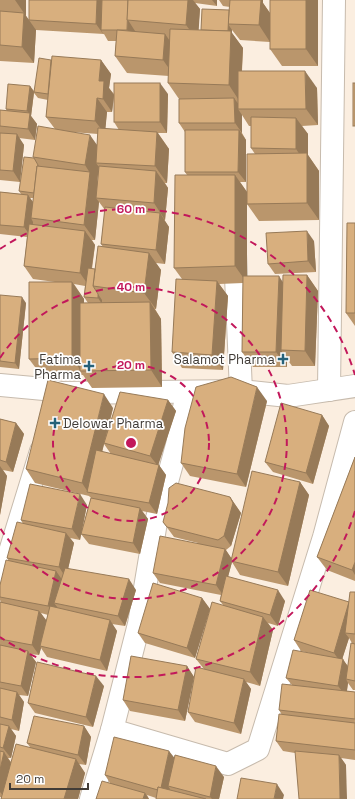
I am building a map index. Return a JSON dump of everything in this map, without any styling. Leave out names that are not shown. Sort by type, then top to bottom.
[{"type":"street","points":[[329,390],[334,0]]},
{"type":"street","points":[[235,233],[240,391]]},
{"type":"street","points":[[0,584],[50,422],[52,391],[46,366]]},
{"type":"street","points":[[0,385],[52,391],[240,391],[288,396],[355,386]]},
{"type":"street","points":[[91,799],[112,730],[139,624],[156,522],[177,444],[187,392]]},
{"type":"street","points":[[112,730],[228,764],[258,749],[324,537],[355,422]]},
{"type":"building","points":[[29,0],[97,0],[96,24],[29,20]]},
{"type":"building","points":[[102,0],[128,0],[127,30],[101,30]]},
{"type":"building","points":[[128,0],[188,0],[186,25],[127,20]]},
{"type":"building","points":[[230,0],[261,0],[259,25],[228,24]]},
{"type":"building","points":[[270,0],[306,0],[306,49],[270,49]]},
{"type":"building","points":[[202,9],[229,10],[228,31],[201,30]]},
{"type":"building","points":[[0,11],[24,13],[22,47],[0,45]]},
{"type":"building","points":[[170,29],[231,31],[229,85],[168,83]]},
{"type":"building","points":[[117,30],[165,34],[163,60],[115,56]]},
{"type":"building","points":[[52,56],[101,60],[99,81],[104,81],[103,99],[97,98],[95,121],[46,117]]},
{"type":"building","points":[[39,58],[51,60],[48,94],[34,92]]},
{"type":"building","points":[[238,71],[305,71],[306,109],[238,109]]},
{"type":"building","points":[[114,83],[160,83],[160,122],[114,122]]},
{"type":"building","points":[[353,83],[355,83],[355,126],[353,126]]},
{"type":"building","points":[[8,84],[30,86],[27,111],[6,109]]},
{"type":"building","points":[[234,98],[235,123],[179,123],[179,99]]},
{"type":"building","points":[[0,110],[30,113],[28,129],[0,126]]},
{"type":"building","points":[[251,117],[296,118],[296,149],[251,148]]},
{"type":"building","points":[[38,126],[90,135],[85,165],[33,157]]},
{"type":"building","points":[[98,128],[157,132],[155,166],[96,163]]},
{"type":"building","points":[[185,130],[239,130],[238,172],[185,172]]},
{"type":"building","points":[[0,133],[17,134],[13,171],[0,170]]},
{"type":"building","points":[[307,153],[307,203],[247,204],[247,154]]},
{"type":"building","points":[[24,157],[34,158],[38,165],[34,193],[19,191]]},
{"type":"building","points":[[37,166],[90,172],[84,225],[31,218]]},
{"type":"building","points":[[99,166],[156,171],[154,203],[96,198]]},
{"type":"building","points":[[175,175],[235,175],[235,266],[174,268]]},
{"type":"building","points":[[0,192],[28,195],[24,227],[0,225]]},
{"type":"building","points":[[105,207],[160,213],[156,250],[101,244]]},
{"type":"building","points":[[347,223],[355,223],[355,313],[346,313]]},
{"type":"building","points":[[29,224],[85,231],[80,273],[24,266]]},
{"type":"building","points":[[307,231],[308,261],[268,264],[266,233]]},
{"type":"building","points":[[98,246],[149,253],[144,293],[93,286]]},
{"type":"building","points":[[88,268],[95,269],[93,286],[98,294],[98,298],[84,297]]},
{"type":"building","points":[[283,275],[307,275],[305,351],[281,350]]},
{"type":"building","points":[[243,276],[279,276],[276,352],[242,352]]},
{"type":"building","points":[[176,279],[217,281],[212,355],[172,352]]},
{"type":"building","points":[[29,282],[72,282],[72,358],[29,359]]},
{"type":"building","points":[[0,295],[22,297],[15,363],[0,361]]},
{"type":"building","points":[[150,302],[151,370],[80,371],[80,303]]},
{"type":"building","points":[[231,377],[257,387],[237,474],[181,463],[185,428],[196,387]]},
{"type":"building","points":[[48,380],[104,394],[82,483],[26,469]]},
{"type":"building","points":[[120,392],[168,400],[150,456],[104,443]]},
{"type":"building","points":[[281,403],[322,415],[306,473],[265,462]]},
{"type":"building","points":[[0,419],[16,423],[6,462],[0,460]]},
{"type":"building","points":[[96,450],[159,465],[149,503],[87,492]]},
{"type":"building","points":[[355,457],[355,562],[352,570],[317,557]]},
{"type":"building","points":[[252,471],[300,482],[278,572],[231,561]]},
{"type":"building","points":[[176,483],[230,497],[233,503],[224,536],[218,540],[167,527],[163,522],[168,503],[169,488]]},
{"type":"building","points":[[30,484],[80,494],[72,529],[21,520]]},
{"type":"building","points":[[91,498],[140,508],[133,543],[81,534]]},
{"type":"building","points":[[17,522],[66,533],[59,567],[7,558]]},
{"type":"building","points":[[160,536],[225,549],[216,585],[153,573]]},
{"type":"building","points":[[6,560],[56,571],[48,606],[0,597],[0,585]]},
{"type":"building","points":[[65,568],[129,579],[118,616],[54,603]]},
{"type":"building","points":[[226,576],[278,590],[270,615],[220,601]]},
{"type":"building","points":[[153,583],[202,598],[187,648],[138,633]]},
{"type":"building","points":[[310,590],[349,602],[334,653],[294,640]]},
{"type":"building","points":[[350,592],[355,592],[355,634],[345,633]]},
{"type":"building","points":[[0,602],[39,611],[32,645],[0,639]]},
{"type":"building","points":[[212,602],[263,617],[250,672],[196,659]]},
{"type":"building","points":[[50,606],[110,620],[100,660],[40,646]]},
{"type":"building","points":[[351,643],[355,644],[355,681],[346,679]]},
{"type":"building","points":[[0,645],[28,651],[21,686],[0,682]]},
{"type":"building","points":[[293,650],[343,659],[338,686],[286,678]]},
{"type":"building","points":[[131,656],[187,666],[178,710],[123,700]]},
{"type":"building","points":[[37,662],[96,676],[86,717],[28,703]]},
{"type":"building","points":[[196,667],[244,679],[234,723],[188,712]]},
{"type":"building","points":[[282,684],[355,692],[355,719],[279,710]]},
{"type":"building","points":[[0,688],[17,692],[12,720],[0,717]]},
{"type":"building","points":[[279,714],[355,723],[355,750],[276,741]]},
{"type":"building","points":[[34,716],[84,726],[78,755],[27,743]]},
{"type":"building","points":[[0,724],[9,726],[3,748],[0,747]]},
{"type":"building","points":[[114,737],[169,751],[161,788],[158,787],[158,790],[105,775]]},
{"type":"building","points":[[16,744],[76,759],[64,799],[1,799]]},
{"type":"building","points":[[0,751],[4,752],[0,770]]},
{"type":"building","points":[[295,751],[339,755],[340,799],[299,799]]},
{"type":"building","points":[[175,755],[216,766],[210,797],[168,786]]},
{"type":"building","points":[[241,778],[277,784],[274,799],[237,799]]},
{"type":"building","points":[[102,781],[145,793],[143,799],[96,799]]},
{"type":"building","points":[[158,787],[206,799],[156,799]]},
{"type":"place","name":"Salamot Pharma","points":[[283,359]]},
{"type":"place","name":"Fatima Pharma","points":[[89,366]]},
{"type":"place","name":"Delowar Pharma","points":[[55,423]]}]
